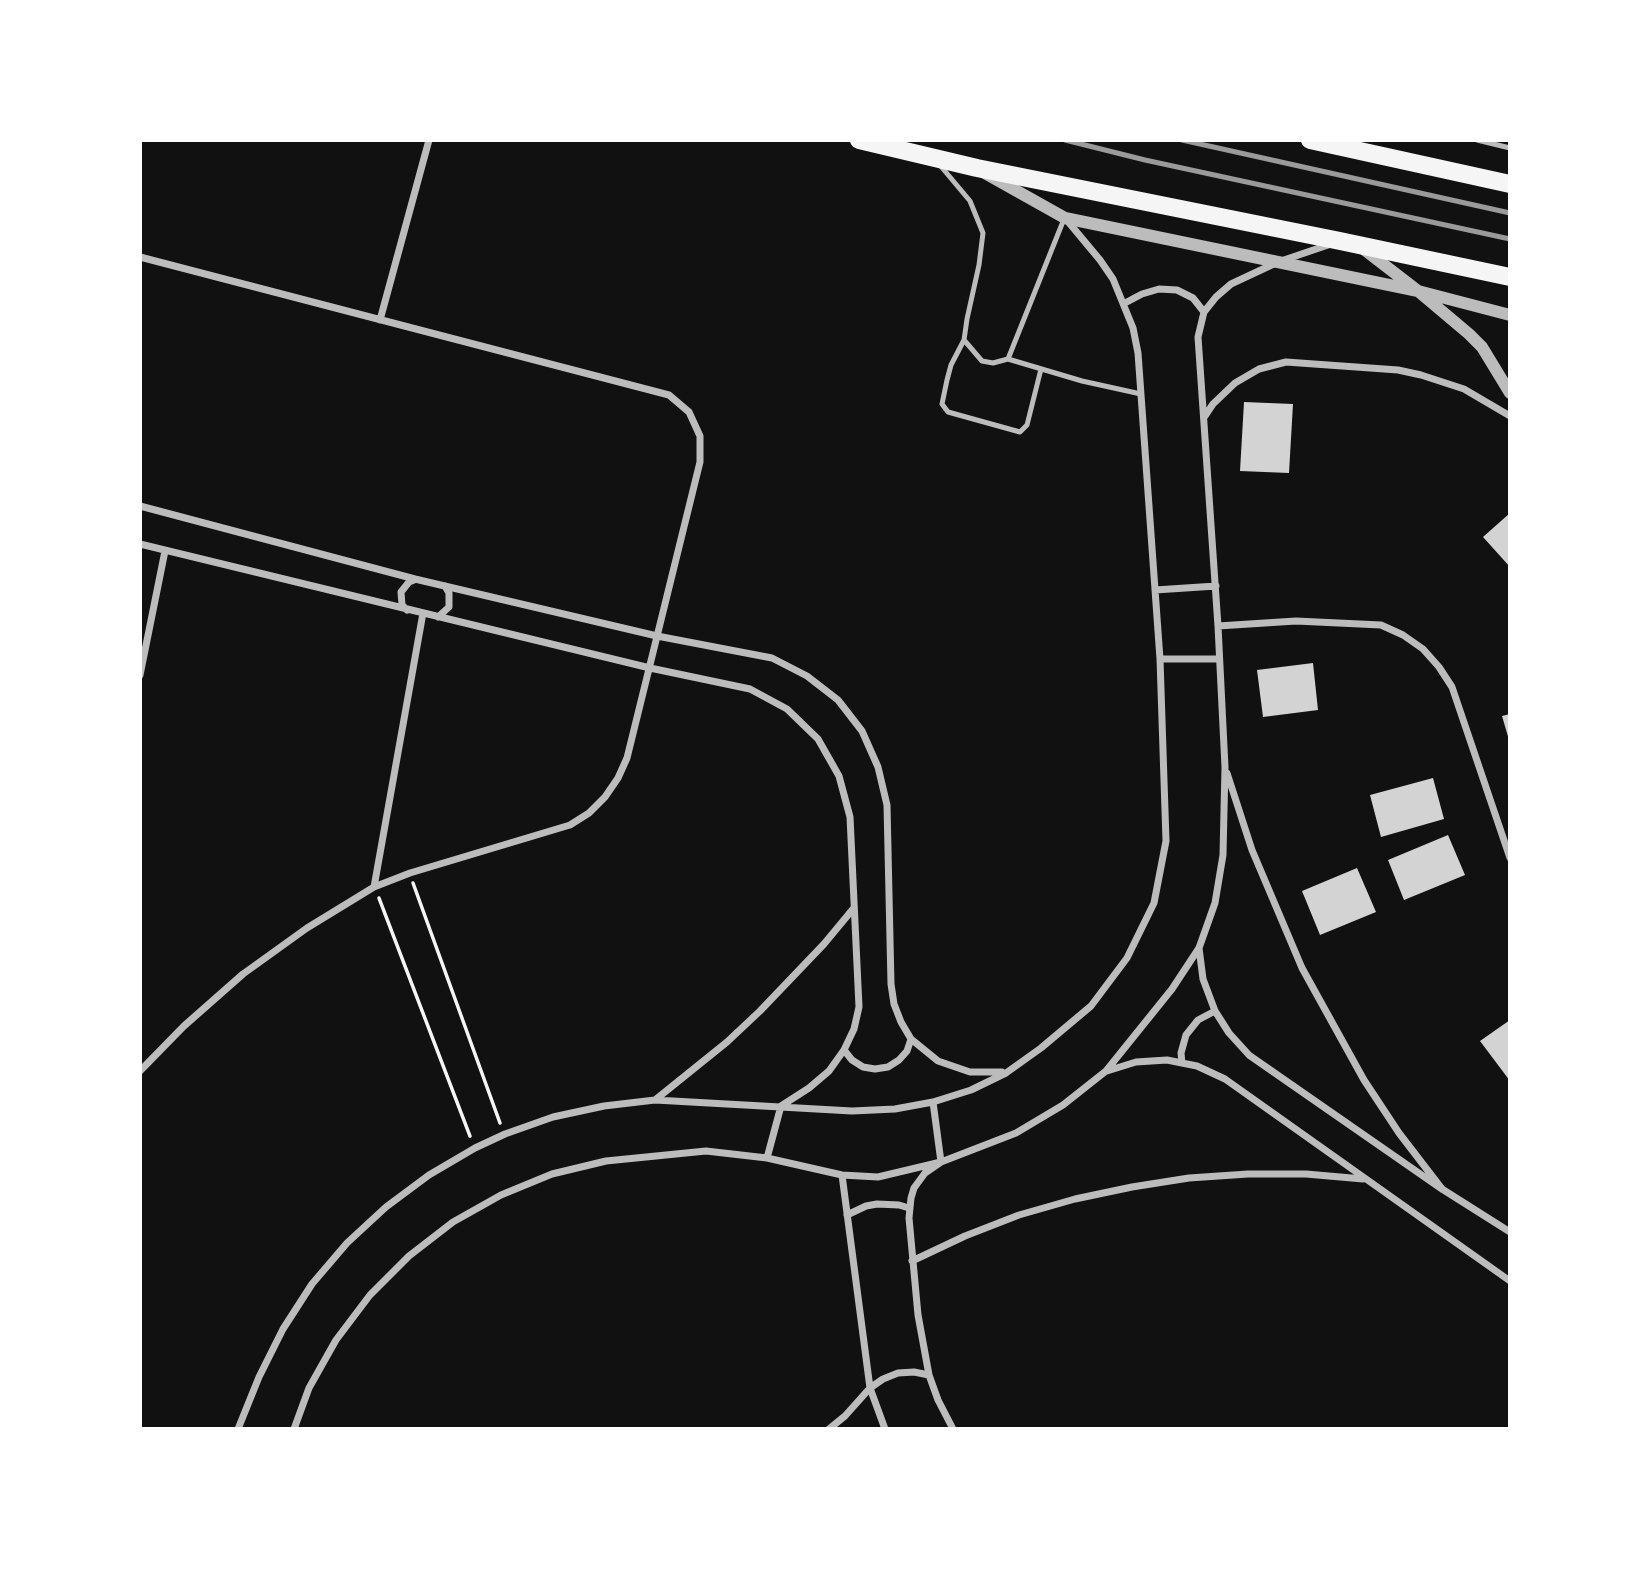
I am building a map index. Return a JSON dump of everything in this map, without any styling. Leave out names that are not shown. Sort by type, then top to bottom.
[{"type":"main road","points":[[859,140],[976,169],[1510,277]]},
{"type":"main road","points":[[1310,140],[1510,184]]},
{"type":"street","points":[[380,320],[429,140]]},
{"type":"street","points":[[976,169],[1065,218],[1418,291],[1510,315]]},
{"type":"street","points":[[238,1429],[259,1377],[283,1329],[312,1284],[347,1243],[386,1207],[429,1175],[475,1148],[554,1117],[604,1106],[655,1100],[852,1111],[895,1110],[933,1102],[971,1090],[1006,1073],[1041,1048],[1091,1006],[1127,958],[1154,903],[1166,841],[1160,659],[1138,353],[1125,303],[1100,260],[1065,218]]},
{"type":"street","points":[[295,1429],[309,1388],[330,1352],[370,1295],[409,1256],[453,1222],[501,1195],[552,1174],[606,1161],[706,1151],[767,1158],[842,1175],[878,1177],[941,1162],[1016,1133],[1063,1105],[1106,1071],[1172,989],[1199,948],[1215,903],[1223,855],[1225,767],[1216,586],[1198,337],[1204,312],[1231,284],[1278,262],[1340,241]]},
{"type":"street","points":[[1358,245],[1418,291],[1482,347],[1510,393]]},
{"type":"street","points":[[140,257],[669,395],[689,412],[700,436],[700,462],[627,758],[611,788],[589,813],[570,825],[410,873],[374,887],[307,928],[243,974],[184,1026],[140,1071]]},
{"type":"street","points":[[1125,303],[1159,289],[1177,290],[1193,298],[1204,312]]},
{"type":"street","points":[[1204,417],[1213,404],[1235,383],[1259,369],[1286,362],[1421,374],[1464,389],[1510,416]]},
{"type":"street","points":[[140,506],[415,579],[657,636],[772,658],[807,676],[838,700],[862,731],[878,766],[887,805],[891,984],[894,1004],[901,1022],[911,1039],[938,1061],[970,1072],[1006,1073]]},
{"type":"street","points":[[140,544],[650,668],[750,688],[787,709],[818,739],[839,776],[850,817],[859,1007],[854,1029],[844,1050],[829,1071],[781,1107],[767,1158]]},
{"type":"street","points":[[140,675],[164,551]]},
{"type":"street","points":[[407,610],[402,605],[401,592],[415,579]]},
{"type":"street","points":[[438,617],[444,613],[450,600],[445,586]]},
{"type":"street","points":[[1155,590],[1216,586]]},
{"type":"street","points":[[374,887],[423,613]]},
{"type":"street","points":[[1218,625],[1296,621],[1381,625],[1403,635],[1423,649],[1452,687],[1510,858]]},
{"type":"street","points":[[1160,659],[1219,659]]},
{"type":"street","points":[[1225,767],[1252,850],[1302,968],[1364,1080],[1399,1133],[1442,1189]]},
{"type":"street","points":[[655,1100],[760,1011],[824,944],[854,908]]},
{"type":"street","points":[[1199,948],[1203,979],[1215,1011],[1228,1033],[1249,1055],[1442,1189],[1510,1232]]},
{"type":"street","points":[[1182,1063],[1183,1044],[1192,1027],[1215,1011]]},
{"type":"street","points":[[844,1050],[852,1060],[863,1067],[888,1067],[907,1051],[911,1039]]},
{"type":"street","points":[[1106,1071],[1136,1062],[1167,1060],[1197,1066],[1225,1079],[1510,1281]]},
{"type":"street","points":[[933,1102],[941,1162]]},
{"type":"street","points":[[941,1162],[919,1180],[909,1208],[918,1315],[929,1375],[951,1425],[943,1429]]},
{"type":"street","points":[[912,1261],[965,1236],[1019,1216],[1132,1186],[1248,1174],[1306,1174],[1364,1179]]},
{"type":"street","points":[[842,1175],[870,1388],[885,1429]]},
{"type":"street","points":[[847,1215],[877,1204],[909,1208]]},
{"type":"street","points":[[829,1429],[883,1378],[898,1373],[929,1375]]},
{"type":"lane","points":[[1477,140],[1510,148]]},
{"type":"lane","points":[[935,158],[970,201],[982,233],[979,265],[964,340],[951,365],[942,404],[948,412],[1020,432],[1027,425],[1041,369]]},
{"type":"lane","points":[[1007,359],[1065,218]]},
{"type":"lane","points":[[964,340],[982,361],[993,363],[1007,359],[1082,382],[1141,394]]},
{"type":"path","points":[[410,873],[505,1134]]},
{"type":"path","points":[[374,887],[475,1148]]},
{"type":"building","points":[[1244,402],[1293,404],[1289,473],[1240,471]]},
{"type":"building","points":[[1510,513],[1510,567],[1483,537]]},
{"type":"building","points":[[1313,663],[1318,710],[1263,717],[1257,670]]},
{"type":"building","points":[[1510,714],[1510,739],[1509,740],[1502,716]]},
{"type":"building","points":[[1433,778],[1444,819],[1381,837],[1370,795]]},
{"type":"building","points":[[1448,835],[1465,875],[1404,900],[1388,860]]},
{"type":"building","points":[[1357,868],[1376,912],[1320,935],[1302,891]]},
{"type":"building","points":[[1510,1020],[1510,1081],[1480,1041]]},
{"type":"railway","points":[[1065,140],[1145,160],[1510,239]]},
{"type":"railway","points":[[1182,140],[1510,213]]}]
